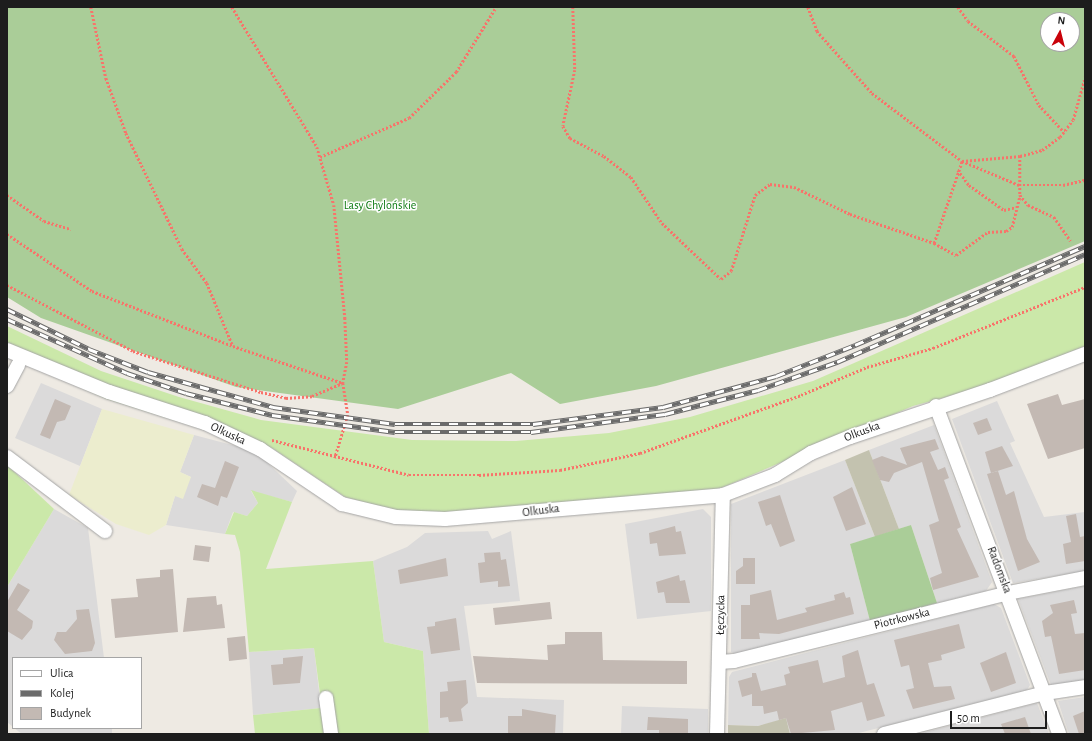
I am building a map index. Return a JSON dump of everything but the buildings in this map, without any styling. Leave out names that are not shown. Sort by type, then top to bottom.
[{"type":"street","name":"Olkuska","points":[[7,350],[109,392],[205,424],[260,449],[342,504],[396,517],[470,519],[629,500],[723,495],[775,474],[810,453],[936,406],[990,390],[1085,354]]},
{"type":"street","points":[[7,386],[18,365]]},
{"type":"street","name":"Radomska","points":[[936,406],[1008,593],[1060,734]]},
{"type":"street","points":[[7,458],[105,531]]},
{"type":"street","name":"Łęczycka","points":[[717,734],[723,495]]},
{"type":"street","name":"Piotrkowska","points":[[720,662],[734,661],[1008,593],[1085,578]]},
{"type":"street","points":[[884,734],[1045,693],[1085,687]]},
{"type":"street","points":[[326,698],[331,734]]},
{"type":"path","points":[[91,7],[106,78],[126,133],[182,249],[208,283],[232,346]]},
{"type":"path","points":[[232,7],[317,147],[334,205],[345,318],[347,362],[343,383],[348,415],[335,458]]},
{"type":"path","points":[[320,157],[409,118],[456,72],[496,7]]},
{"type":"path","points":[[573,7],[575,70],[563,126],[570,138],[604,156],[631,176],[662,223],[721,279],[731,272],[755,195],[770,184],[794,187],[850,214],[934,243],[956,255],[988,232],[1006,232],[1012,227],[1020,195]]},
{"type":"path","points":[[808,7],[817,31],[872,93],[962,161],[1018,185],[1063,185],[1085,180]]},
{"type":"path","points":[[958,7],[968,21],[1014,56],[1039,105],[1064,132]]},
{"type":"path","points":[[962,161],[1020,156],[1042,150],[1064,132],[1073,120],[1085,78]]},
{"type":"path","points":[[1020,156],[1018,185],[1020,195],[1028,205],[1054,217],[1071,241]]},
{"type":"path","points":[[934,243],[962,161]]},
{"type":"path","points":[[958,170],[969,185],[1004,210],[1016,207]]},
{"type":"path","points":[[7,195],[44,221],[71,229]]},
{"type":"path","points":[[7,234],[92,291],[232,346],[343,383]]},
{"type":"path","points":[[7,285],[133,351],[261,392],[286,398],[312,396],[343,383]]},
{"type":"path","points":[[264,438],[335,458],[409,475],[478,476],[560,470],[640,453],[801,395],[867,367],[933,348],[1085,287]]},
{"type":"shaded area","points":[[41,383],[102,409],[80,466],[15,438]]},
{"type":"shaded area","points":[[997,401],[1015,441],[1010,443],[1044,517],[1085,512],[1085,571],[1013,583],[952,419]]},
{"type":"shaded area","points":[[102,409],[194,435],[180,472],[191,477],[183,499],[175,496],[166,525],[149,535],[116,524],[69,495]]},
{"type":"shaded area","points":[[934,425],[992,582],[986,591],[937,603],[911,525],[899,529],[869,450]]},
{"type":"shaded area","points":[[194,435],[255,451],[297,491],[292,502],[251,491],[258,503],[247,516],[233,512],[225,534],[166,525],[175,496],[191,477],[180,472]]},
{"type":"shaded area","points":[[869,450],[899,529],[875,537],[845,460]]},
{"type":"shaded area","points":[[845,460],[875,537],[850,544],[870,621],[736,654],[731,652],[731,504]]},
{"type":"shaded area","points":[[54,509],[88,528],[104,657],[12,657],[12,726],[7,722],[7,587]]},
{"type":"shaded area","points":[[703,509],[711,517],[711,611],[637,619],[625,524]]},
{"type":"shaded area","points":[[488,531],[492,539],[511,531],[520,601],[464,606],[477,697],[564,700],[563,734],[429,734],[423,651],[384,642],[373,561],[407,547],[425,533]]},
{"type":"shaded area","points":[[1085,586],[1085,680],[1051,685],[1018,599]]},
{"type":"shaded area","points":[[994,604],[1001,608],[1030,685],[1027,690],[855,734],[790,734],[786,719],[758,726],[728,725],[729,677],[732,672]]},
{"type":"shaded area","points":[[314,648],[321,708],[253,715],[249,652]]},
{"type":"shaded area","points":[[1085,697],[1085,734],[1069,734],[1058,701]]},
{"type":"shaded area","points":[[1037,703],[1049,734],[918,734]]},
{"type":"shaded area","points":[[622,706],[708,709],[708,734],[621,734]]},
{"type":"shaded area","points":[[786,718],[790,734],[728,734],[728,725],[758,726]]},
{"type":"shaded area","points":[[15,729],[112,729],[112,734],[22,734]]},
{"type":"green space","name":"Lasy Chylońskie","points":[[7,7],[1085,7],[1085,241],[906,317],[656,386],[560,404],[511,373],[398,409],[236,387],[41,318],[7,297]]},
{"type":"green space","points":[[1085,262],[1085,346],[990,385],[913,406],[726,486],[714,490],[414,516],[345,497],[272,448],[111,391],[7,346],[7,326],[101,371],[179,397],[261,420],[412,440],[516,441],[609,433],[690,417],[813,381]]},
{"type":"green space","points":[[40,370],[217,434],[106,399]]},
{"type":"green space","points":[[7,465],[54,509],[7,587]]},
{"type":"green space","points":[[251,490],[292,502],[266,569],[373,561],[384,642],[423,651],[429,734],[336,734],[331,693],[320,694],[314,648],[249,652],[240,552],[235,535],[225,534],[234,512],[247,516],[258,503]]},
{"type":"green space","points":[[911,525],[937,603],[870,621],[850,544]]},
{"type":"green space","points":[[321,708],[324,734],[255,734],[253,715]]},
{"type":"railway","points":[[7,309],[89,349],[148,372],[273,407],[395,424],[533,424],[663,407],[776,376],[855,345],[1085,246]]},
{"type":"railway","points":[[7,319],[127,373],[186,393],[272,415],[395,432],[531,432],[665,414],[758,390],[837,362],[1085,254]]}]
